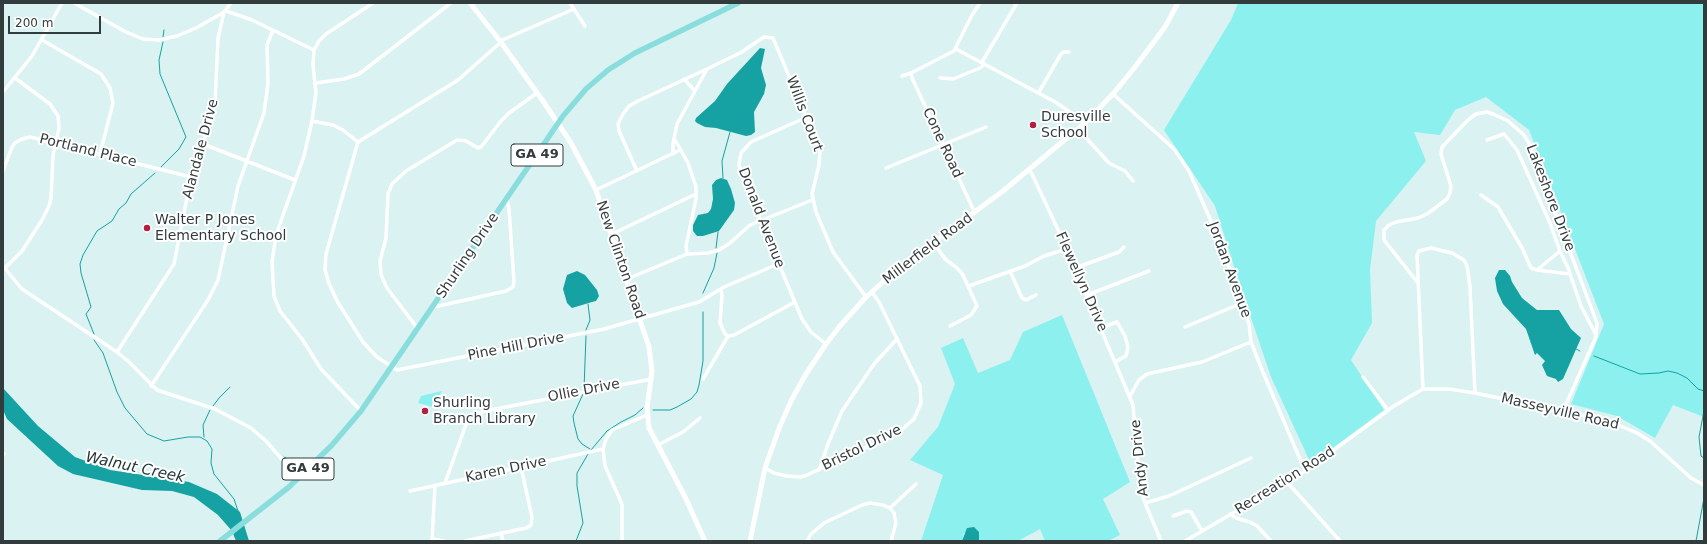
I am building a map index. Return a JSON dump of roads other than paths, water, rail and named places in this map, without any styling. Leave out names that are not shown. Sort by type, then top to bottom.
[{"type":"main road","name":"New Clinton Road","points":[[470,3],[501,42],[571,143],[596,190],[627,278],[651,356],[652,379],[646,414],[649,428],[706,541]]},
{"type":"main road","name":"Shurling Drive","points":[[221,540],[248,520],[298,478],[332,444],[361,411],[507,200],[557,124],[586,89],[608,70],[624,59],[738,3]]},
{"type":"main road","name":"Millerfield Road","points":[[750,541],[766,468],[780,426],[792,399],[806,374],[826,344],[866,297],[900,267],[975,213],[1078,129],[1113,94],[1161,33],[1178,3]]},
{"type":"street","points":[[3,92],[28,62],[62,3]]},
{"type":"street","points":[[74,3],[130,34],[151,40],[166,39],[183,34],[224,12],[237,14],[314,50]]},
{"type":"street","name":"Alandale Drive","points":[[117,352],[174,264],[191,177],[203,144],[216,99],[217,46],[224,12],[231,3]]},
{"type":"street","points":[[361,411],[316,362],[302,339],[280,311],[276,302],[273,277],[273,249],[278,229],[304,156],[312,121],[316,101],[316,83],[312,65],[314,50],[319,41],[326,34],[373,3]]},
{"type":"street","points":[[316,83],[344,79],[359,74],[450,3]]},
{"type":"street","points":[[570,3],[585,26]]},
{"type":"street","points":[[902,76],[912,73],[952,53],[956,49],[968,22],[980,3]]},
{"type":"street","points":[[940,78],[953,79],[980,68],[1017,3]]},
{"type":"street","points":[[392,368],[374,355],[363,342],[332,292],[325,269],[326,254],[358,142],[458,80],[501,42],[574,9]]},
{"type":"street","points":[[151,386],[208,300],[218,280],[238,186],[264,114],[268,83],[267,52],[273,30]]},
{"type":"street","name":"Willis Court","points":[[708,69],[740,53],[764,37],[772,37],[776,42],[820,153],[812,200],[833,252],[866,297]]},
{"type":"street","points":[[42,40],[100,74],[110,88],[113,103],[100,154]]},
{"type":"street","points":[[956,49],[1039,92],[1070,111],[1084,123]]},
{"type":"street","points":[[1039,92],[1061,54],[1064,52],[1069,52]]},
{"type":"street","points":[[637,171],[619,130],[618,124],[625,110],[634,103],[708,69]]},
{"type":"street","points":[[673,154],[677,124],[708,69]]},
{"type":"street","name":"Cone Road","points":[[912,73],[912,78],[975,213]]},
{"type":"street","points":[[15,78],[45,99],[56,111],[59,128],[52,162],[51,198],[49,206],[42,220],[22,251],[4,267],[16,282],[29,294],[117,352],[134,367],[151,386],[157,390],[215,409],[251,428],[266,441],[298,478]]},
{"type":"street","points":[[684,79],[695,91]]},
{"type":"street","points":[[418,329],[387,288],[381,275],[380,261],[386,238],[388,194],[392,184],[406,171],[457,140],[466,140],[478,148],[481,147],[509,113],[537,93]]},
{"type":"street","name":"Jordan Avenue","points":[[1113,94],[1163,138],[1183,160],[1196,184],[1242,303],[1249,324],[1251,342],[1305,471]]},
{"type":"street","name":"Lakeshore Drive","points":[[1418,283],[1384,240],[1384,230],[1389,225],[1396,222],[1418,218],[1427,214],[1446,199],[1450,193],[1451,186],[1441,154],[1442,147],[1468,120],[1476,114],[1486,112],[1508,121],[1529,142],[1597,323],[1596,335],[1563,411]]},
{"type":"street","name":"Donald Avenue","points":[[807,118],[753,141],[746,146],[741,153],[739,164],[741,174],[794,302],[808,329],[826,344]]},
{"type":"street","points":[[312,121],[334,125],[358,142]]},
{"type":"street","points":[[886,168],[944,146],[986,127]]},
{"type":"street","points":[[1078,129],[1109,163],[1125,171],[1134,181]]},
{"type":"street","name":"Lakeshore Drive","points":[[1487,140],[1504,134],[1516,150],[1550,222],[1581,306],[1596,335]]},
{"type":"street","name":"Portland Place","points":[[3,171],[12,147],[22,139],[30,137],[191,177]]},
{"type":"street","points":[[674,138],[693,175],[696,187],[686,246],[687,254]]},
{"type":"street","points":[[203,144],[295,180]]},
{"type":"street","points":[[596,190],[680,150]]},
{"type":"street","name":"Flewellyn Drive","points":[[1029,170],[1067,249],[1130,396]]},
{"type":"street","points":[[612,234],[696,194]]},
{"type":"street","points":[[1481,195],[1498,207],[1522,248],[1531,268],[1537,270]]},
{"type":"street","points":[[434,306],[506,291],[513,288],[514,281],[509,209],[507,200]]},
{"type":"street","points":[[627,278],[687,254],[708,253],[721,249],[750,225],[812,200]]},
{"type":"street","points":[[934,243],[945,259],[960,271],[969,286],[976,303],[976,310],[968,317],[950,326]]},
{"type":"street","points":[[1075,268],[1119,252],[1124,247]]},
{"type":"street","points":[[1423,389],[1417,254],[1419,251],[1431,248],[1452,253],[1464,260],[1467,266],[1470,286],[1475,393]]},
{"type":"street","points":[[969,286],[1025,266],[1044,256],[1067,249]]},
{"type":"street","name":"Lakeshore Drive","points":[[1537,270],[1560,251]]},
{"type":"street","name":"Pine Hill Drive","points":[[392,368],[397,370],[406,369],[577,335],[640,319],[695,303],[720,289],[778,264]]},
{"type":"street","name":"Lakeshore Drive","points":[[1537,270],[1570,274]]},
{"type":"street","points":[[1010,271],[1022,298],[1026,300],[1036,295]]},
{"type":"street","points":[[1087,295],[1149,272]]},
{"type":"street","points":[[720,289],[722,296],[720,323],[725,334],[728,336]]},
{"type":"street","name":"Bristol Drive","points":[[766,468],[774,473],[793,477],[805,476],[900,431],[911,422],[917,414],[921,403],[920,386],[872,292]]},
{"type":"street","points":[[728,336],[734,335],[794,302]]},
{"type":"street","points":[[1185,327],[1242,303]]},
{"type":"street","points":[[1101,328],[1117,322],[1125,336],[1128,347],[1126,356],[1115,362]]},
{"type":"street","points":[[703,379],[728,336]]},
{"type":"street","points":[[818,470],[842,411],[874,364],[897,339]]},
{"type":"street","points":[[1130,396],[1139,380],[1148,374],[1202,362],[1251,342]]},
{"type":"street","points":[[1363,377],[1388,410]]},
{"type":"street","name":"Ollie Drive","points":[[445,483],[470,416],[485,411],[652,379]]},
{"type":"street","name":"Masseyville Road","points":[[1401,401],[1423,389],[1449,389],[1609,421],[1637,433],[1655,445],[1691,478],[1704,485]]},
{"type":"street","name":"Andy Drive","points":[[1130,396],[1135,413],[1139,476],[1145,503],[1161,541]]},
{"type":"street","name":"Recreation Road","points":[[1185,541],[1305,471],[1401,401]]},
{"type":"street","points":[[622,541],[622,504],[606,466],[603,449],[606,439],[612,430],[646,414]]},
{"type":"street","points":[[658,445],[683,432],[700,418]]},
{"type":"street","name":"Karen Drive","points":[[410,490],[603,449]]},
{"type":"street","points":[[1145,503],[1169,496],[1251,458]]},
{"type":"street","points":[[465,541],[526,528],[532,523],[521,467]]},
{"type":"street","points":[[1287,482],[1340,541]]},
{"type":"street","points":[[890,508],[916,484]]},
{"type":"street","points":[[435,485],[433,540],[444,541]]},
{"type":"street","points":[[807,541],[814,531],[824,523],[862,505],[870,503],[883,505],[890,508],[894,513],[896,523],[892,541]]},
{"type":"street","points":[[1173,516],[1187,511],[1191,512],[1202,531]]},
{"type":"street","points":[[1230,514],[1236,518],[1250,522],[1257,526],[1271,541]]},
{"type":"street","points":[[501,533],[503,541]]},
{"type":"street","points":[[1193,536],[1197,541]]},
{"type":"waterway","points":[[163,37],[164,30]]},
{"type":"waterway","points":[[161,167],[179,149],[186,137],[160,74],[159,60],[163,42]]},
{"type":"waterway","points":[[723,178],[722,161],[730,132]]},
{"type":"waterway","points":[[94,334],[86,314],[91,307],[81,273],[80,264],[83,255],[97,231],[112,221],[131,194],[155,173]]},
{"type":"waterway","points":[[716,248],[718,232]]},
{"type":"waterway","points":[[703,293],[714,268],[717,253]]},
{"type":"waterway","points":[[586,330],[590,320],[588,304]]},
{"type":"waterway","points":[[653,410],[670,410],[691,399],[697,392],[703,361],[703,312]]},
{"type":"waterway","points":[[584,389],[586,336]]},
{"type":"waterway","points":[[94,340],[103,353],[117,392],[125,408],[147,434],[164,441],[188,437],[200,437],[207,441],[212,449],[211,463],[214,474],[234,499],[238,511]]},
{"type":"waterway","points":[[1576,349],[1580,351]]},
{"type":"waterway","points":[[1594,356],[1640,374],[1668,371],[1677,373],[1687,378],[1698,389],[1704,391]]},
{"type":"waterway","points":[[213,406],[230,387]]},
{"type":"waterway","points":[[583,394],[573,416],[578,439],[582,444],[590,449]]},
{"type":"waterway","points":[[591,450],[607,431],[635,415],[643,408]]},
{"type":"waterway","points":[[204,437],[203,425],[210,410]]},
{"type":"waterway","points":[[1704,411],[1699,437],[1701,456],[1704,458]]},
{"type":"waterway","points":[[576,541],[583,523],[577,486],[577,473],[588,454]]},
{"type":"waterway","points":[[1696,541],[1704,498]]},
{"type":"place","name":"Duresville School","points":[[1033,125]]},
{"type":"place","name":"Walter P Jones Elementary School","points":[[147,228]]},
{"type":"place","name":"Shurling Branch Library","points":[[425,411]]},
{"type":"water label","name":"Walnut Creek","points":[[135,468]]}]
